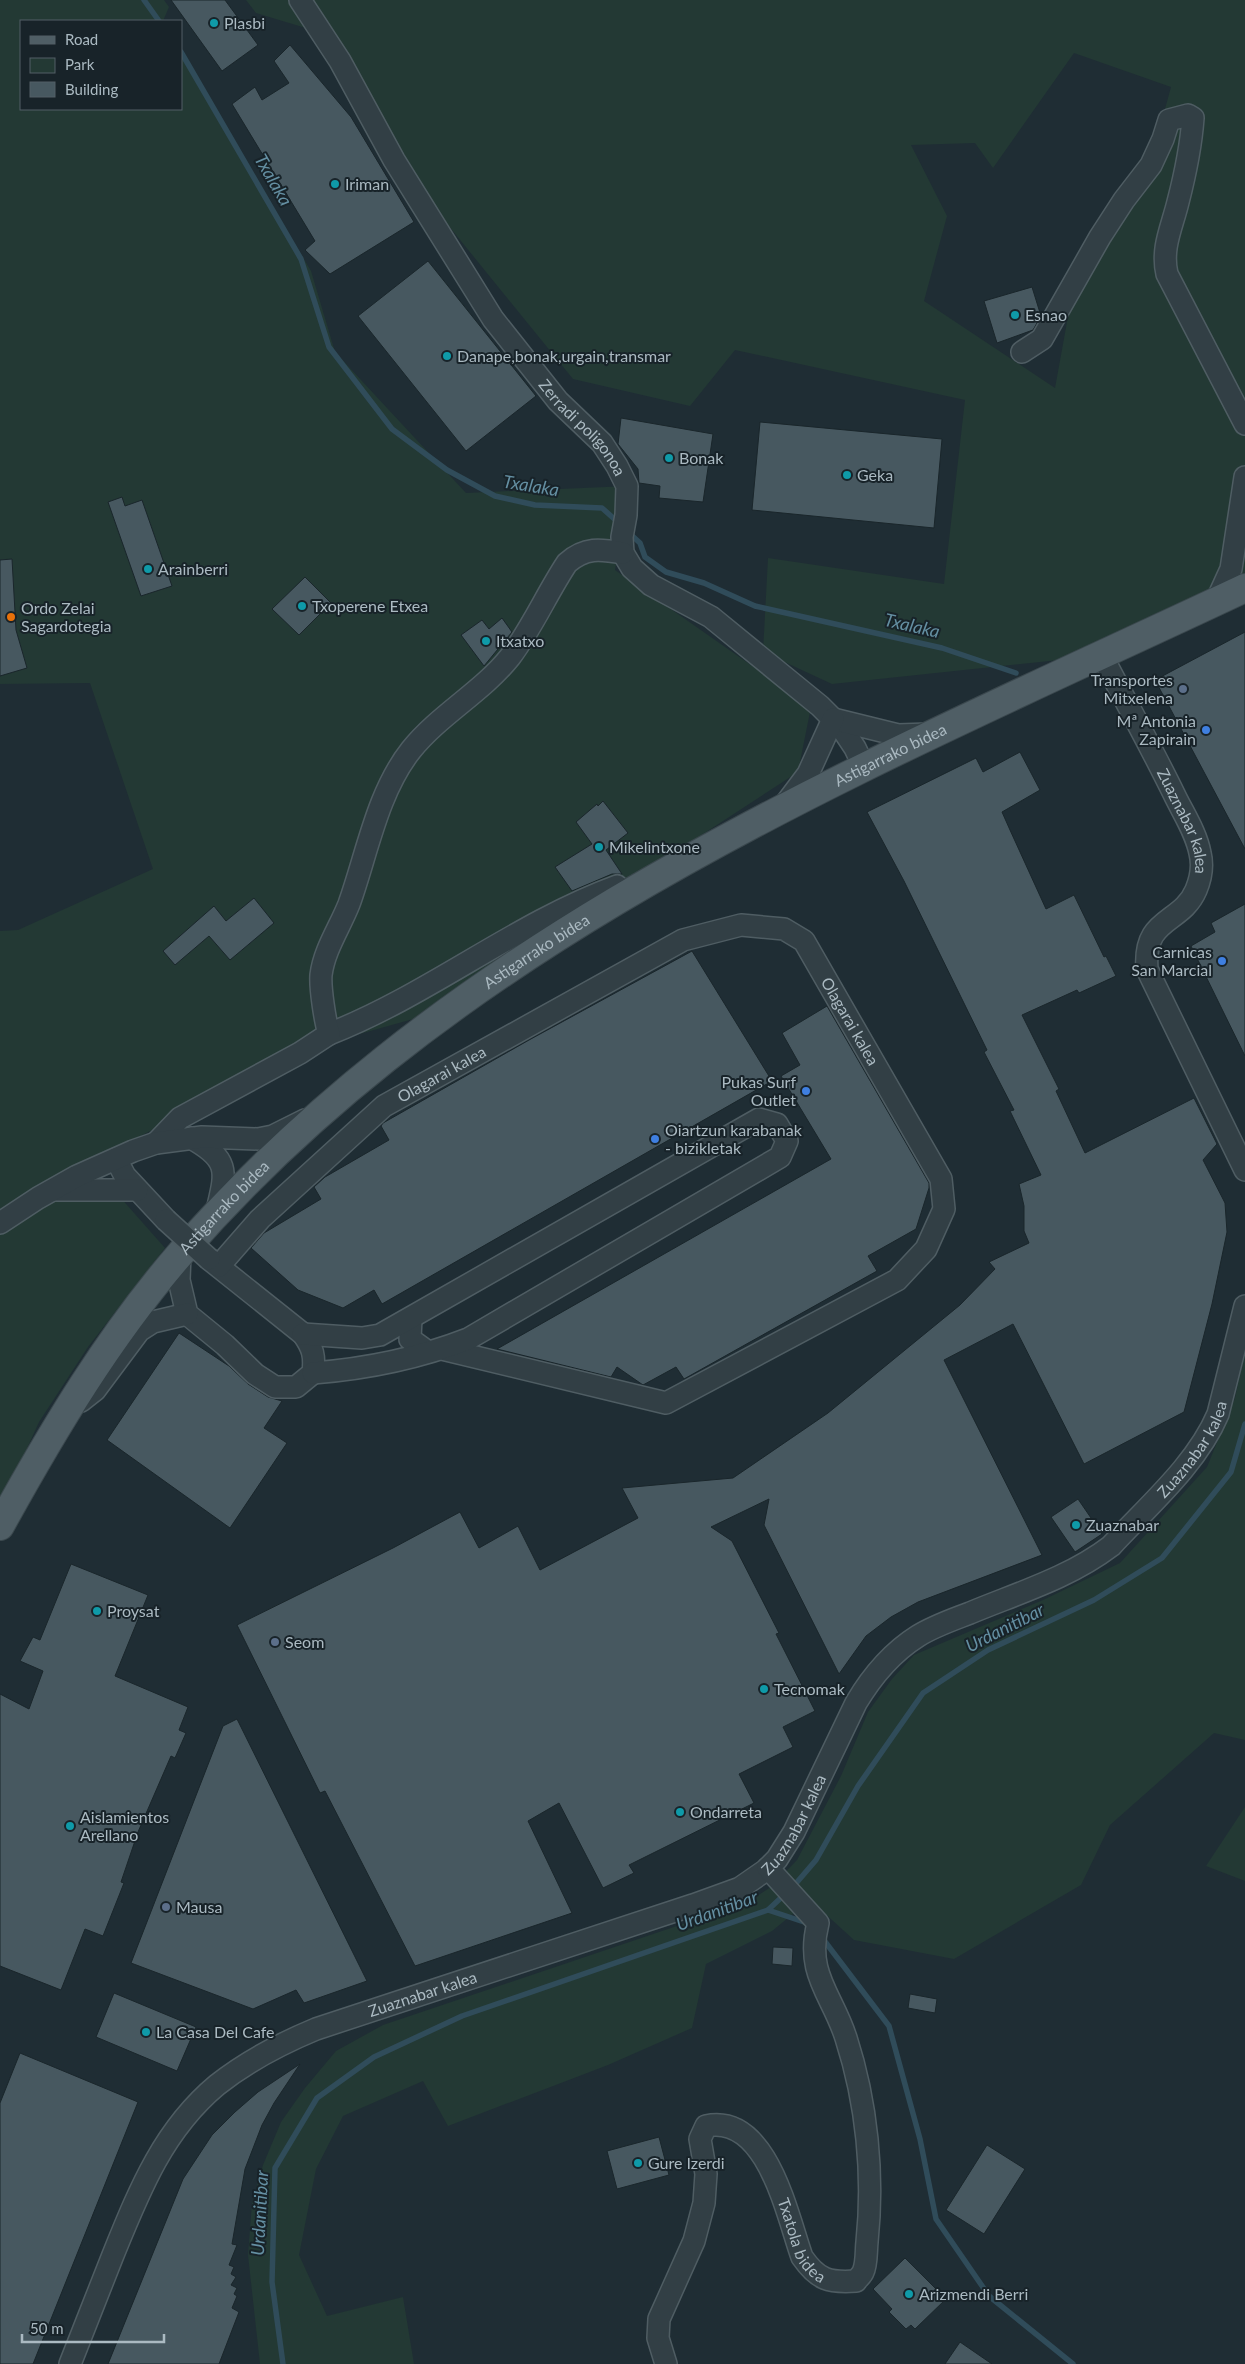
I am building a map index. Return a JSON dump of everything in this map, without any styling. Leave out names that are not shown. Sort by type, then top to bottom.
[{"type":"main road","name":"Astigarrako bidea","points":[[0,1526],[65,1413],[122,1326],[180,1254],[248,1180],[316,1115],[358,1079],[467,996],[626,895],[729,835],[784,806],[1245,588]]},
{"type":"street","points":[[300,0],[340,61]]},
{"type":"street","points":[[317,0],[340,61]]},
{"type":"street","name":"Zerradi poligonoa","points":[[340,61],[394,160],[494,319],[558,401],[602,443],[617,466],[627,486],[622,545]]},
{"type":"street","points":[[1022,352],[1042,339],[1100,237],[1124,200],[1151,165],[1169,120],[1188,116],[1192,118],[1192,135],[1178,202],[1167,238],[1164,261],[1167,274],[1245,424]]},
{"type":"street","points":[[1216,602],[1230,569],[1245,477]]},
{"type":"street","points":[[329,1034],[325,1021],[321,975],[348,904],[365,848],[398,769],[411,750],[436,723],[494,674],[510,657],[567,563],[577,554],[591,549],[622,545],[632,568],[651,585],[711,617],[833,720],[855,748],[864,767]]},
{"type":"street","name":"Zuaznabar kalea","points":[[1102,656],[1150,746],[1197,842],[1200,855],[1199,881],[1195,893],[1187,903],[1157,928],[1148,948],[1147,970],[1150,980],[1245,1170]]},
{"type":"street","points":[[833,720],[898,735],[935,733]]},
{"type":"street","points":[[784,806],[808,774],[833,720]]},
{"type":"street","points":[[156,1143],[180,1118],[286,1061],[329,1034],[360,1022],[485,951],[586,897],[618,886],[626,895]]},
{"type":"street","name":"Olagarai kalea","points":[[214,1262],[384,1106],[683,940],[741,925],[784,929],[804,941],[941,1179],[944,1209],[926,1249],[897,1280],[666,1403],[435,1351]]},
{"type":"street","points":[[0,1223],[51,1190],[116,1159],[156,1143],[191,1138],[258,1139],[273,1136],[316,1115]]},
{"type":"street","name":"Olagarai kalea","points":[[303,1334],[362,1338],[380,1335],[759,1119],[777,1124],[787,1141],[780,1157],[468,1339],[435,1351],[342,1371],[313,1373]]},
{"type":"street","points":[[191,1138],[208,1147],[222,1164],[224,1181],[216,1215]]},
{"type":"street","points":[[116,1159],[125,1176],[166,1220],[214,1262],[303,1334],[314,1349],[313,1373],[296,1387],[275,1387],[256,1374],[225,1345],[187,1314],[180,1280],[180,1254]]},
{"type":"street","points":[[51,1190],[137,1190]]},
{"type":"street","name":"Zuaznabar kalea","points":[[70,2364],[138,2192],[153,2163],[181,2122],[216,2086],[272,2048],[316,2029],[725,1894],[754,1880],[773,1874],[856,1703],[865,1687],[888,1659],[934,1627],[1065,1575],[1096,1558],[1111,1546],[1194,1456],[1212,1429],[1218,1414],[1245,1306]]},
{"type":"street","points":[[65,1413],[95,1390],[139,1331],[152,1322],[187,1314]]},
{"type":"street","points":[[411,1318],[410,1339],[435,1351]]},
{"type":"street","name":"Txatola bidea","points":[[666,2364],[658,2338],[659,2319],[694,2241],[704,2203],[706,2174],[700,2139],[706,2126],[716,2124],[735,2129],[752,2141],[771,2166],[802,2257],[810,2269],[827,2281],[856,2281],[864,2272],[870,2218],[869,2174],[865,2126],[857,2075],[835,2008],[819,1979],[814,1939],[818,1923],[773,1874]]},
{"type":"green space","points":[[0,0],[164,0],[169,7],[163,20],[20,20],[20,110],[182,110],[182,54],[311,271],[335,352],[466,493],[629,486],[615,570],[811,707],[798,772],[424,1016],[320,1045],[89,1162],[165,1248],[88,1347],[39,1422],[0,1508],[0,931],[18,930],[153,869],[90,683],[0,684]]},
{"type":"green space","points":[[246,0],[1245,0],[1245,577],[1059,660],[832,684],[763,652],[768,558],[944,584],[965,400],[735,350],[690,406],[573,379],[435,209],[329,35],[256,13]],"holes":[[[1074,53],[1171,87],[1156,142],[1075,278],[1055,388],[924,301],[947,216],[911,145],[975,143],[993,168]]]},
{"type":"green space","points":[[1245,1351],[1245,1740],[1214,1733],[1110,1825],[1081,1885],[954,1959],[854,1940],[810,1900],[772,1931],[706,1964],[692,2028],[608,2065],[448,2126],[423,2081],[343,2116],[316,2169],[299,2255],[327,2316],[403,2297],[414,2364],[260,2364],[248,2255],[252,2203],[263,2165],[281,2122],[305,2088],[336,2051],[383,2025],[748,1902],[771,1887],[797,1860],[841,1776],[868,1712],[892,1679],[914,1655],[1043,1600],[1120,1563],[1207,1467],[1235,1398]]},
{"type":"green space","points":[[1245,1807],[1245,1881],[1206,1866]]},
{"type":"building","name":"Plasbi","points":[[171,0],[225,0],[258,45],[222,71]]},
{"type":"building","name":"Iriman","points":[[290,45],[351,117],[414,222],[330,274],[305,250],[315,241],[232,104],[255,87],[262,100],[289,83],[274,61]]},
{"type":"building","name":"Danape,bonak,urgain,transmar","points":[[428,261],[536,396],[466,451],[358,316]]},
{"type":"building","name":"Esnao","points":[[1032,287],[1041,316],[1033,330],[997,343],[984,301]]},
{"type":"building","name":"Bonak","points":[[621,418],[713,434],[703,502],[659,498],[660,486],[639,483],[638,469],[618,444]]},
{"type":"building","name":"Geka","points":[[760,422],[942,439],[934,528],[752,510]]},
{"type":"building","points":[[122,497],[125,506],[142,500],[172,586],[141,596],[108,502]]},
{"type":"building","points":[[12,559],[16,630],[27,668],[0,676],[0,560]]},
{"type":"building","name":"Txoperene Etxea","points":[[305,577],[331,603],[299,635],[272,609]]},
{"type":"building","name":"Itxatxo","points":[[502,618],[512,632],[484,666],[461,635],[482,620],[489,629]]},
{"type":"building","points":[[1245,632],[1245,849],[1155,680]]},
{"type":"building","points":[[1020,752],[1040,790],[1002,812],[1046,909],[1074,895],[1104,957],[1106,956],[1116,976],[1079,993],[1077,990],[1022,1015],[1059,1089],[1056,1091],[1085,1153],[1194,1098],[1217,1144],[1203,1160],[1225,1203],[1227,1232],[1212,1304],[1184,1412],[1084,1464],[1013,1324],[944,1360],[1042,1555],[918,1602],[891,1617],[866,1636],[839,1674],[764,1525],[769,1499],[711,1527],[732,1541],[779,1633],[776,1634],[815,1711],[783,1727],[793,1747],[739,1774],[754,1803],[629,1865],[634,1873],[603,1888],[559,1803],[528,1821],[572,1913],[415,1966],[325,1791],[320,1793],[237,1625],[393,1548],[460,1512],[479,1548],[518,1526],[540,1570],[638,1518],[622,1488],[733,1478],[828,1413],[960,1305],[995,1269],[989,1262],[1029,1243],[1024,1231],[1024,1206],[1019,1184],[1041,1175],[1010,1111],[1014,1110],[984,1052],[987,1050],[904,881],[867,812],[976,758],[983,772]]},
{"type":"building","name":"Mikelintxone","points":[[603,801],[628,833],[606,850],[622,874],[612,874],[572,891],[555,867],[592,844],[576,822]]},
{"type":"building","points":[[254,898],[274,923],[230,960],[209,936],[175,965],[163,951],[214,906],[226,921]]},
{"type":"building","points":[[1245,904],[1245,1056],[1191,946],[1215,932],[1211,923]]},
{"type":"building","points":[[692,951],[772,1081],[382,1304],[374,1290],[343,1308],[298,1290],[251,1248],[264,1233],[321,1199],[314,1187],[325,1177],[389,1140],[381,1126],[383,1123],[529,1040]]},
{"type":"building","points":[[827,1006],[929,1183],[916,1229],[868,1256],[877,1271],[684,1379],[676,1367],[643,1385],[617,1367],[611,1377],[497,1349],[831,1159],[781,1076],[800,1065],[782,1033]]},
{"type":"building","points":[[179,1333],[229,1366],[248,1384],[268,1397],[282,1401],[264,1428],[287,1443],[230,1528],[107,1440]]},
{"type":"building","name":"Zuaznabar","points":[[1078,1499],[1102,1534],[1075,1552],[1051,1517]]},
{"type":"building","points":[[71,1564],[148,1595],[115,1676],[188,1707],[179,1730],[186,1733],[175,1758],[171,1756],[138,1832],[121,1882],[124,1883],[103,1936],[85,1929],[61,1990],[0,1966],[0,1694],[29,1709],[43,1671],[20,1661],[33,1637],[40,1640]]},
{"type":"building","points":[[237,1719],[367,1981],[304,2003],[296,1990],[253,2009],[131,1963],[223,1726]]},
{"type":"building","points":[[773,1947],[793,1948],[792,1966],[772,1964]]},
{"type":"building","name":"La Casa Del Cafe","points":[[114,1993],[196,2027],[177,2071],[96,2037]]},
{"type":"building","points":[[910,1994],[937,1999],[935,2013],[908,2008]]},
{"type":"building","points":[[20,2053],[138,2102],[33,2364],[0,2364],[0,2103]]},
{"type":"building","points":[[300,2064],[262,2125],[245,2169],[232,2244],[237,2245],[229,2265],[234,2267],[231,2274],[236,2277],[231,2285],[237,2288],[234,2294],[237,2296],[232,2308],[239,2312],[219,2364],[108,2364],[183,2179],[212,2135],[235,2112],[258,2092]]},
{"type":"building","name":"Gure Izerdi","points":[[659,2137],[669,2175],[617,2189],[607,2151]]},
{"type":"building","points":[[987,2145],[1025,2169],[984,2234],[946,2210]]},
{"type":"building","name":"Arizmendi Berri","points":[[905,2258],[946,2299],[915,2329],[911,2325],[906,2329],[889,2312],[892,2309],[873,2289]]},
{"type":"building","points":[[960,2342],[992,2364],[945,2364]]},
{"type":"waterway","name":"Txalaka","points":[[144,0],[158,20]]},
{"type":"waterway","name":"Txalaka","points":[[182,54],[301,259],[329,347],[392,429],[447,470],[495,496],[535,505],[602,508],[620,524]]},
{"type":"waterway","name":"Txalaka","points":[[628,532],[640,543],[645,557],[666,572],[704,583],[755,606],[942,648],[1016,673]]},
{"type":"waterway","name":"Urdanitibar","points":[[792,1888],[816,1860],[858,1786],[923,1693],[988,1650],[1094,1600],[1162,1558],[1231,1472],[1245,1424]]},
{"type":"waterway","name":"Urdanitibar","points":[[283,2364],[272,2282],[275,2168],[317,2098],[374,2057],[462,2016],[768,1910],[785,1894]]},
{"type":"waterway","points":[[768,1910],[807,1923]]},
{"type":"waterway","points":[[823,1939],[889,2026],[920,2139],[936,2219],[989,2296],[1073,2364]]},
{"type":"place","name":"Plasbi","points":[[214,23]]},
{"type":"place","name":"Iriman","points":[[335,184]]},
{"type":"place","name":"Esnao","points":[[1015,315]]},
{"type":"place","name":"Danape,bonak,urgain,transmar","points":[[447,356]]},
{"type":"place","name":"Bonak","points":[[669,458]]},
{"type":"place","name":"Geka","points":[[847,475]]},
{"type":"place","name":"Arainberri","points":[[148,569]]},
{"type":"place","name":"Txoperene Etxea","points":[[302,606]]},
{"type":"place","name":"Ordo Zelai Sagardotegia","points":[[11,617]]},
{"type":"place","name":"Itxatxo","points":[[486,641]]},
{"type":"place","name":"Transportes Mitxelena","points":[[1183,689]]},
{"type":"place","name":"Mª Antonia Zapirain","points":[[1206,730]]},
{"type":"place","name":"Mikelintxone","points":[[599,847]]},
{"type":"place","name":"Carnicas San Marcial","points":[[1222,961]]},
{"type":"place","name":"Pukas Surf Outlet","points":[[806,1091]]},
{"type":"place","name":"Oiartzun karabanak - bizikletak","points":[[655,1139]]},
{"type":"place","name":"Zuaznabar","points":[[1076,1525]]},
{"type":"place","name":"Proysat","points":[[97,1611]]},
{"type":"place","name":"Seom","points":[[275,1642]]},
{"type":"place","name":"Tecnomak","points":[[764,1689]]},
{"type":"place","name":"Ondarreta","points":[[680,1812]]},
{"type":"place","name":"Aislamientos Arellano","points":[[70,1826]]},
{"type":"place","name":"Mausa","points":[[166,1907]]},
{"type":"place","name":"La Casa Del Cafe","points":[[146,2032]]},
{"type":"place","name":"Gure Izerdi","points":[[638,2163]]},
{"type":"place","name":"Arizmendi Berri","points":[[909,2294]]}]
